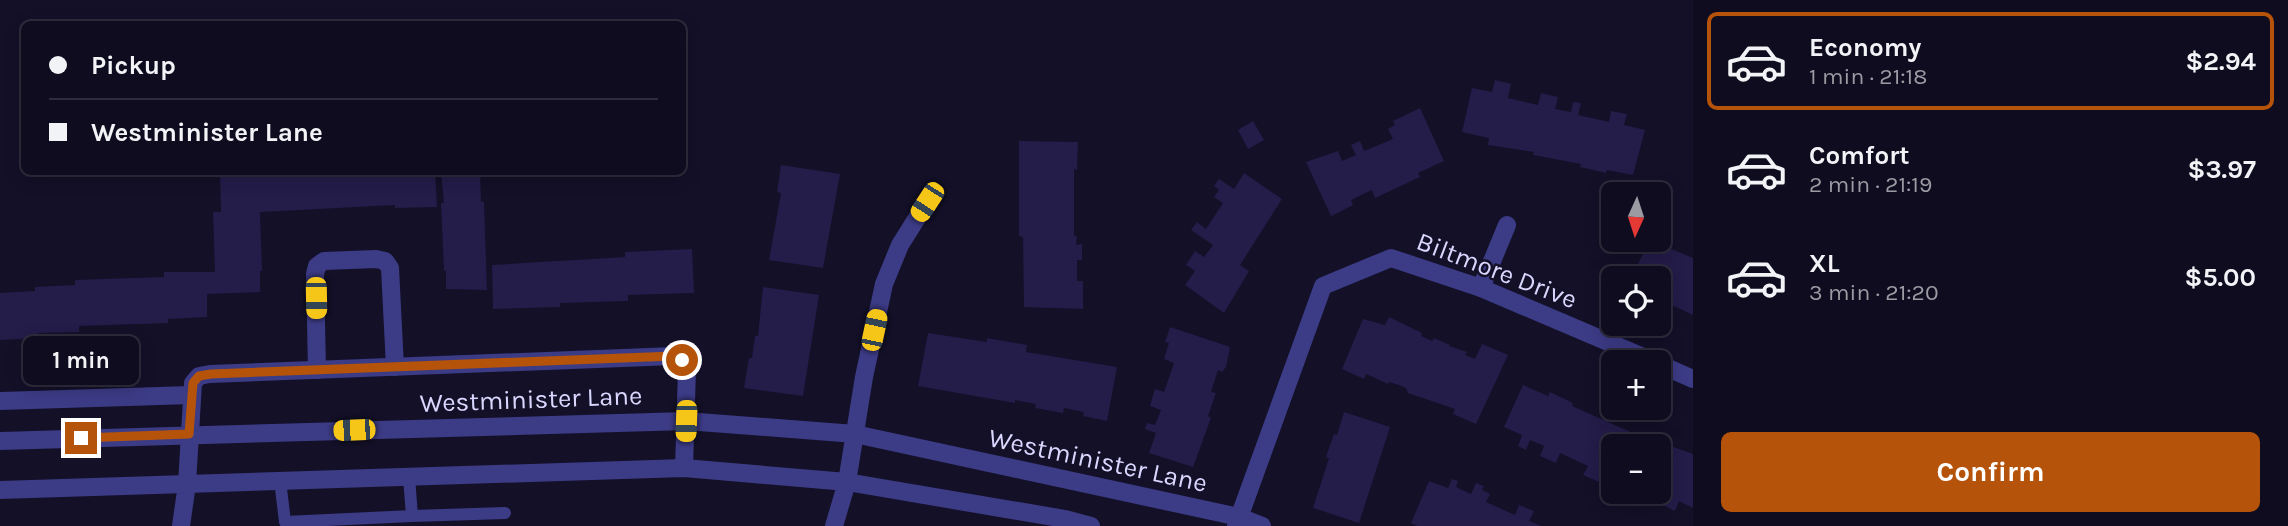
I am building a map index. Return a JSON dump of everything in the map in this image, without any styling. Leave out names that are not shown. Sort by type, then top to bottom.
[{"type":"street","points":[[834,526],[847,482],[864,377],[884,284],[900,245],[927,202]]},
{"type":"street","points":[[1481,288],[1507,225]]},
{"type":"street","name":"Biltmore Drive","points":[[1237,522],[1323,286],[1391,258],[1481,288],[1626,350]]},
{"type":"street","points":[[317,370],[317,266],[324,261],[376,259],[385,261],[390,268],[396,368]]},
{"type":"street","points":[[181,526],[187,484],[193,383],[199,376],[211,374],[674,356],[682,360],[687,369],[684,468]]},
{"type":"street","name":"Biltmore Drive","points":[[1671,369],[1693,379]]},
{"type":"street","points":[[0,401],[191,395]]},
{"type":"street","name":"Westminister Lane","points":[[0,442],[189,434],[686,421],[855,434],[1262,526]]},
{"type":"street","points":[[0,490],[684,468],[847,482],[1091,526]]},
{"type":"lane","points":[[409,477],[412,516]]},
{"type":"lane","points":[[280,480],[285,522],[505,513]]},
{"type":"building","points":[[1495,80],[1511,84],[1508,98],[1538,105],[1541,93],[1558,97],[1555,109],[1571,112],[1573,102],[1581,103],[1578,115],[1609,122],[1611,111],[1627,114],[1624,125],[1645,130],[1633,175],[1607,170],[1606,173],[1580,167],[1581,164],[1533,155],[1534,152],[1488,145],[1489,138],[1462,132],[1472,88],[1492,92]]},
{"type":"building","points":[[1420,108],[1444,161],[1418,173],[1420,177],[1375,198],[1372,190],[1351,200],[1353,205],[1331,216],[1306,162],[1338,151],[1342,161],[1356,155],[1351,145],[1360,141],[1364,151],[1393,139],[1388,129],[1395,125],[1393,121]]},
{"type":"building","points":[[1253,121],[1264,140],[1248,149],[1238,130]]},
{"type":"building","points":[[1019,141],[1078,142],[1077,170],[1074,169],[1074,236],[1077,236],[1076,245],[1082,244],[1082,260],[1077,260],[1077,281],[1083,281],[1083,309],[1024,307],[1023,237],[1019,236]]},
{"type":"building","points":[[781,165],[840,174],[823,268],[769,260],[781,193],[777,192]]},
{"type":"building","points":[[1244,173],[1282,199],[1240,265],[1249,271],[1224,313],[1185,285],[1195,271],[1186,265],[1195,251],[1204,257],[1213,245],[1191,230],[1197,222],[1206,229],[1223,203],[1214,197],[1219,190],[1214,186],[1219,179],[1234,189]]},
{"type":"building","points":[[220,175],[435,175],[437,207],[395,208],[395,205],[260,212],[260,292],[207,294],[207,317],[168,319],[168,323],[79,326],[79,332],[38,333],[38,338],[0,340],[0,293],[35,291],[35,287],[75,285],[75,280],[164,277],[164,272],[215,272],[213,212],[221,212]]},
{"type":"building","points":[[441,175],[480,175],[481,202],[484,202],[487,290],[446,289],[441,203],[444,203]]},
{"type":"building","points":[[692,249],[694,293],[628,295],[628,301],[560,303],[560,307],[493,309],[492,265],[625,257],[625,252]]},
{"type":"building","points":[[1671,249],[1693,258],[1693,315],[1671,305],[1671,266],[1637,266],[1644,252],[1671,252]]},
{"type":"building","points":[[763,287],[819,295],[803,396],[744,388],[749,358],[752,358],[755,336],[758,336]]},
{"type":"building","points":[[1389,317],[1422,333],[1421,336],[1432,341],[1434,338],[1467,352],[1465,355],[1475,359],[1482,344],[1508,355],[1476,424],[1453,414],[1455,409],[1408,393],[1406,388],[1399,385],[1388,384],[1366,374],[1364,379],[1342,369],[1363,319],[1385,325]]},
{"type":"building","points":[[1170,327],[1230,347],[1226,367],[1222,372],[1218,370],[1211,392],[1216,393],[1208,416],[1211,418],[1193,467],[1149,453],[1156,433],[1145,429],[1147,423],[1155,425],[1161,410],[1150,406],[1155,389],[1164,392],[1174,363],[1164,359],[1169,343],[1165,342]]},
{"type":"building","points":[[928,333],[987,342],[987,338],[1027,345],[1026,352],[1117,367],[1107,421],[1083,416],[1084,412],[1064,408],[1063,413],[1035,408],[1036,404],[1015,400],[1015,403],[918,386]]},
{"type":"building","points":[[1523,385],[1548,396],[1550,392],[1573,403],[1572,406],[1635,434],[1601,434],[1599,482],[1583,475],[1588,466],[1560,453],[1556,463],[1540,456],[1544,446],[1530,440],[1526,450],[1518,446],[1522,435],[1504,427]]},
{"type":"building","points":[[1344,412],[1390,427],[1359,523],[1313,508],[1329,458],[1326,457]]},
{"type":"building","points":[[1671,446],[1693,454],[1693,508],[1679,501],[1675,511],[1661,504],[1671,504]]},
{"type":"building","points":[[1452,479],[1458,481],[1456,487],[1471,494],[1476,483],[1484,486],[1482,490],[1490,494],[1486,502],[1515,515],[1519,505],[1534,511],[1529,521],[1541,526],[1417,526],[1411,523],[1429,481],[1448,488]]},
{"type":"route","points":[[81,438],[189,434],[193,383],[199,376],[211,374],[674,356],[682,360]]}]
